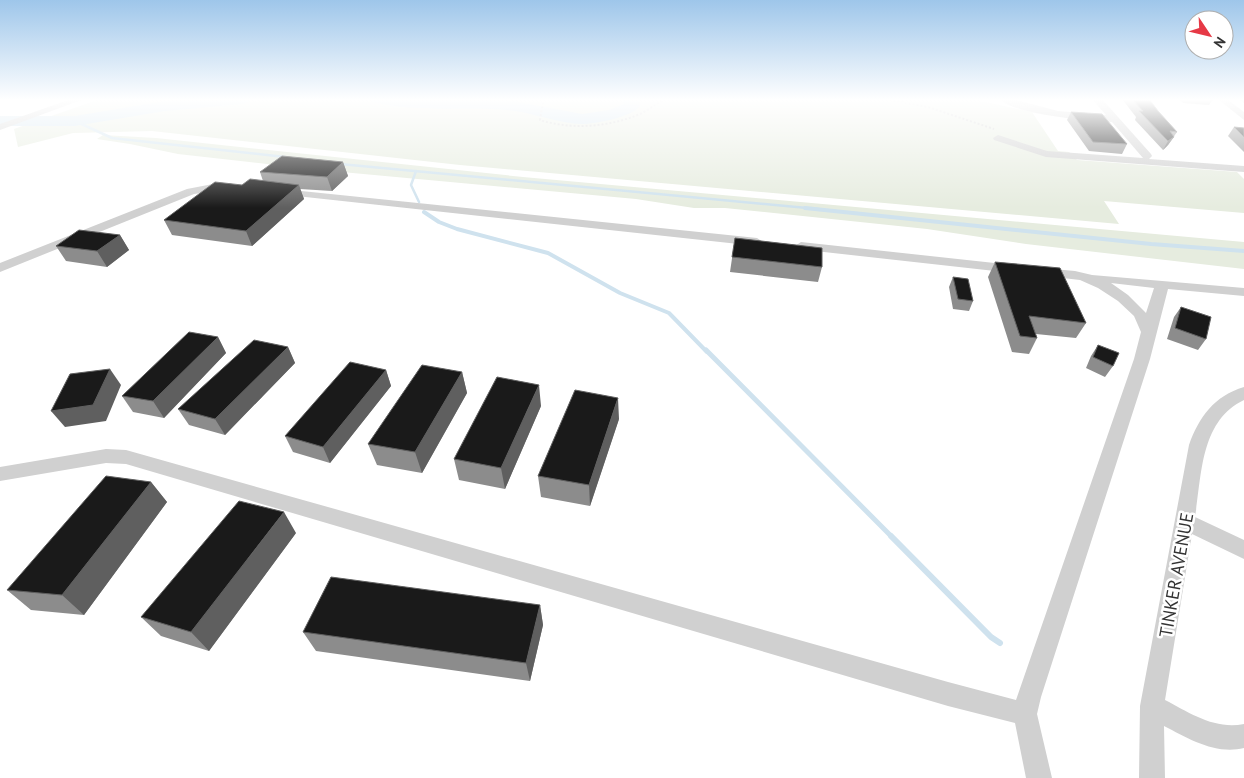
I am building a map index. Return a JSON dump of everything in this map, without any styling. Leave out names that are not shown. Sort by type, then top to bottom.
[{"type":"street","points":[[1001,135],[1046,154],[1244,169]]},
{"type":"street","points":[[1129,135],[1147,156]]},
{"type":"street","points":[[0,268],[191,191],[218,186],[246,188]]},
{"type":"street","points":[[264,190],[772,243]]},
{"type":"street","points":[[792,245],[1239,292],[1244,305]]},
{"type":"street","points":[[1084,277],[1105,286],[1132,306],[1142,318],[1148,332]]},
{"type":"street","points":[[1039,778],[1025,714],[1029,697],[1142,359],[1162,285]]},
{"type":"street","name":"TINKER AVENUE","points":[[1152,778],[1152,706],[1186,522],[1198,445],[1209,416],[1220,406],[1244,392]]},
{"type":"street","points":[[1186,522],[1244,550]]},
{"type":"street","points":[[1152,706],[1210,735],[1229,740],[1244,736]]},
{"type":"lane","points":[[0,474],[106,456],[126,457],[938,692],[1025,714]]},
{"type":"shaded area","points":[[15,135],[64,135],[18,147]]},
{"type":"shaded area","points":[[103,135],[156,138],[523,177],[1244,242],[1244,269],[1026,244],[927,229],[725,208],[694,208],[636,199],[320,170],[178,154],[97,139]]},
{"type":"shaded area","points":[[191,135],[1048,135],[1058,151],[1069,152],[1077,160],[1237,172],[1244,179],[1244,213],[1104,201],[1119,224],[460,165]]},
{"type":"building","points":[[1088,135],[1120,135],[1127,144],[1093,142]]},
{"type":"building","points":[[1162,135],[1173,135],[1174,137],[1168,141]]},
{"type":"building","points":[[282,156],[343,162],[327,177],[260,172]]},
{"type":"building","points":[[250,179],[299,185],[246,231],[164,220],[215,182],[242,185]]},
{"type":"building","points":[[79,230],[120,235],[97,251],[56,246]]},
{"type":"building","points":[[735,238],[822,248],[822,267],[732,257]]},
{"type":"building","points":[[995,262],[1060,268],[1086,323],[1029,316],[1037,338],[1020,336]]},
{"type":"building","points":[[953,277],[968,279],[973,301],[958,299]]},
{"type":"building","points":[[1181,307],[1211,317],[1206,339],[1175,328]]},
{"type":"building","points":[[189,332],[218,337],[153,401],[122,396]]},
{"type":"building","points":[[254,340],[288,347],[215,419],[178,409]]},
{"type":"building","points":[[1098,345],[1119,353],[1113,366],[1093,357]]},
{"type":"building","points":[[350,362],[386,370],[323,447],[285,436]]},
{"type":"building","points":[[422,365],[462,372],[415,452],[368,444]]},
{"type":"building","points":[[110,369],[93,405],[51,411],[70,374]]},
{"type":"building","points":[[497,377],[539,385],[501,468],[454,459]]},
{"type":"building","points":[[575,390],[618,398],[589,485],[538,476]]},
{"type":"building","points":[[106,476],[151,482],[62,595],[7,590]]},
{"type":"building","points":[[239,501],[284,512],[191,632],[141,617]]},
{"type":"building","points":[[331,577],[540,605],[526,663],[303,632]]},
{"type":"waterway","points":[[106,135],[112,138],[285,157]]},
{"type":"waterway","points":[[340,164],[416,171]]},
{"type":"waterway","points":[[416,171],[818,209]]},
{"type":"waterway","points":[[416,171],[411,185],[419,202]]},
{"type":"waterway","points":[[805,208],[1151,244],[1244,251]]},
{"type":"waterway","points":[[424,212],[439,222],[457,229],[548,253],[620,293],[669,313],[707,352]]},
{"type":"waterway","points":[[706,350],[892,537]]},
{"type":"waterway","points":[[891,536],[991,637],[1000,643]]}]
